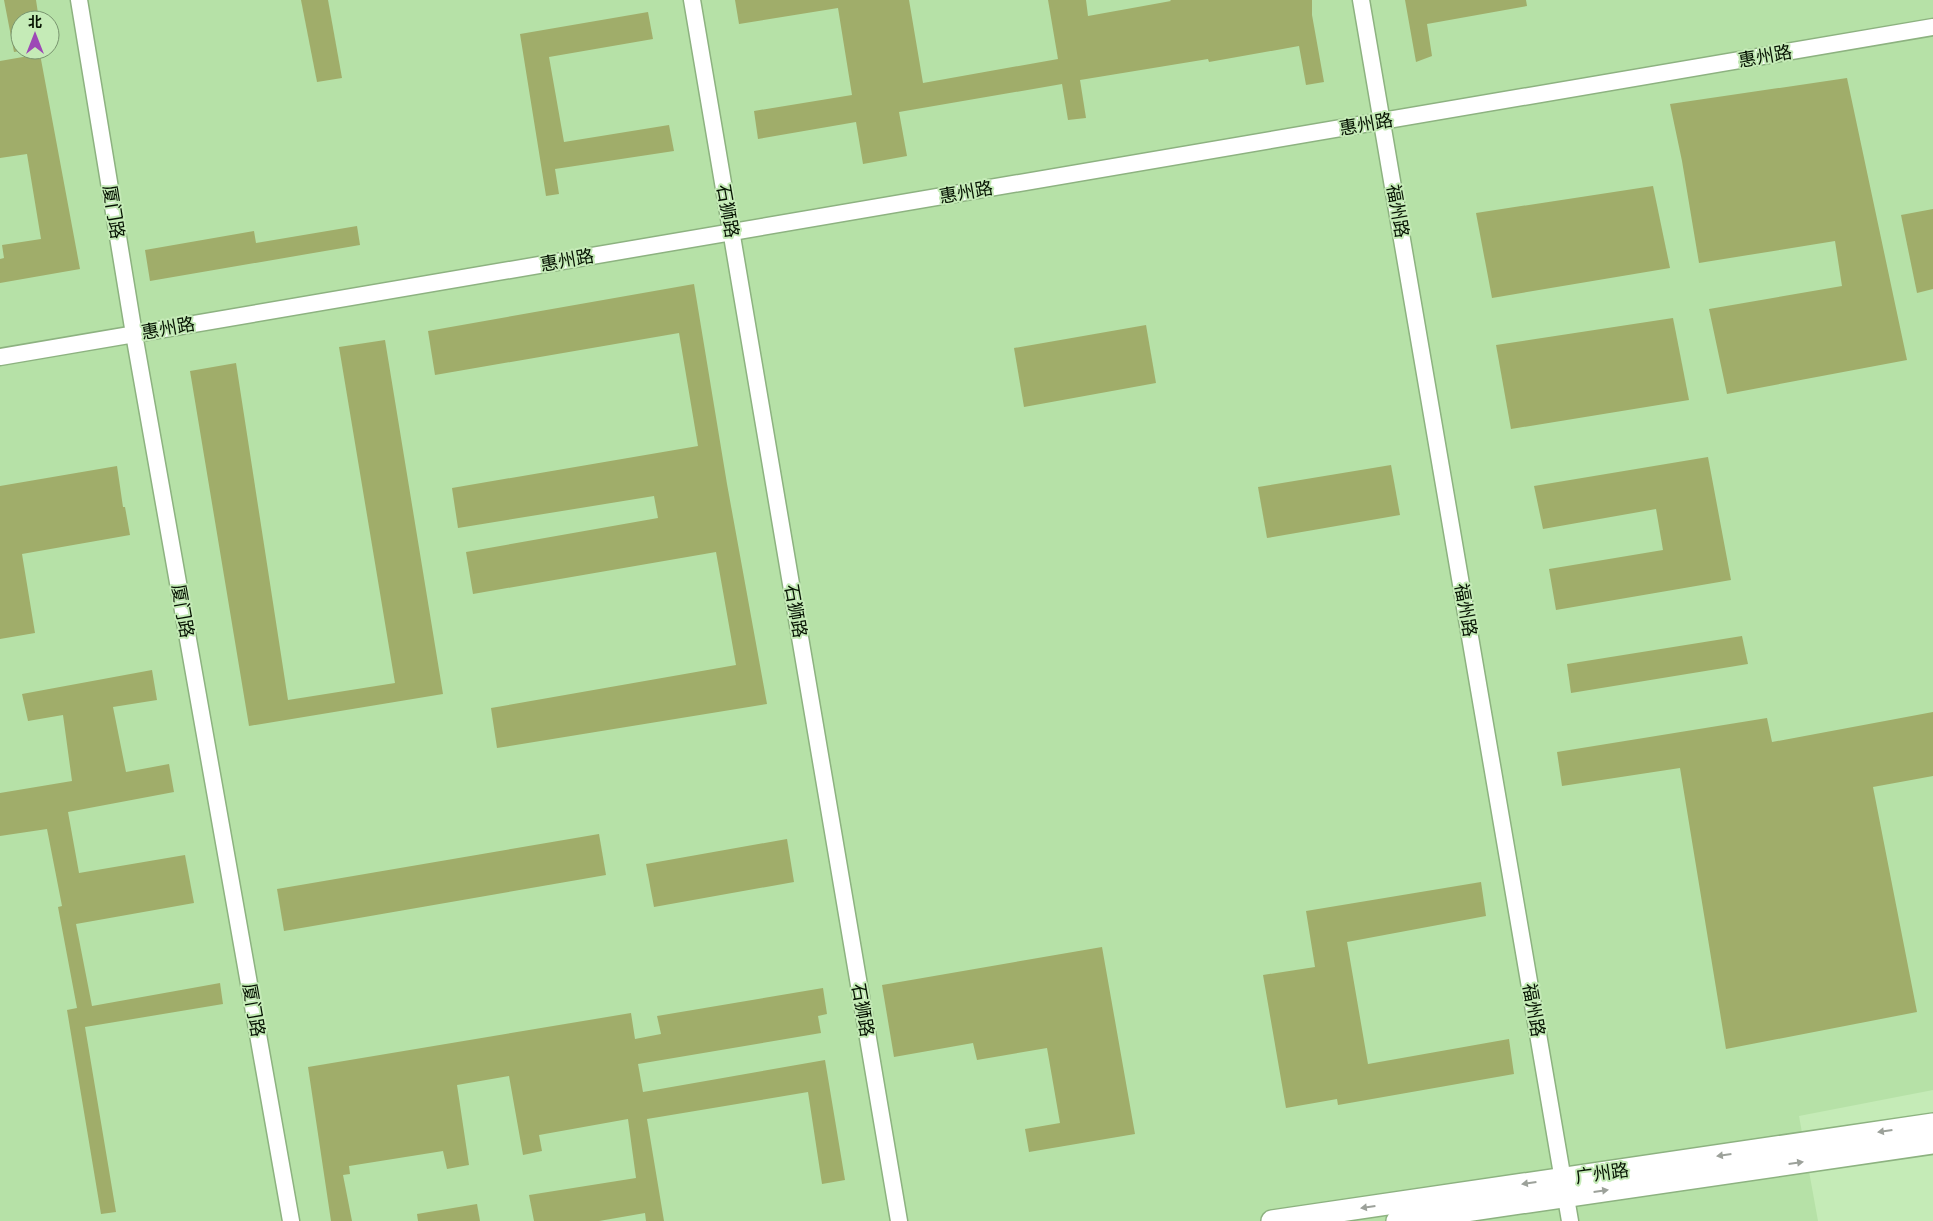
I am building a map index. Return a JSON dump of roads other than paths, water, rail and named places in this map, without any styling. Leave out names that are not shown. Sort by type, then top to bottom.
[{"type":"main road","name":"广州路","points":[[1397,1221],[1564,1187],[1933,1124]]},
{"type":"main road","name":"广州路","points":[[1272,1221],[1933,1143]]},
{"type":"street","name":"厦门路","points":[[79,0],[138,353],[291,1221]]},
{"type":"street","name":"石狮路","points":[[692,0],[899,1221]]},
{"type":"street","name":"福州路","points":[[1361,0],[1570,1221]]},
{"type":"street","name":"惠州路","points":[[0,357],[1933,27]]}]
